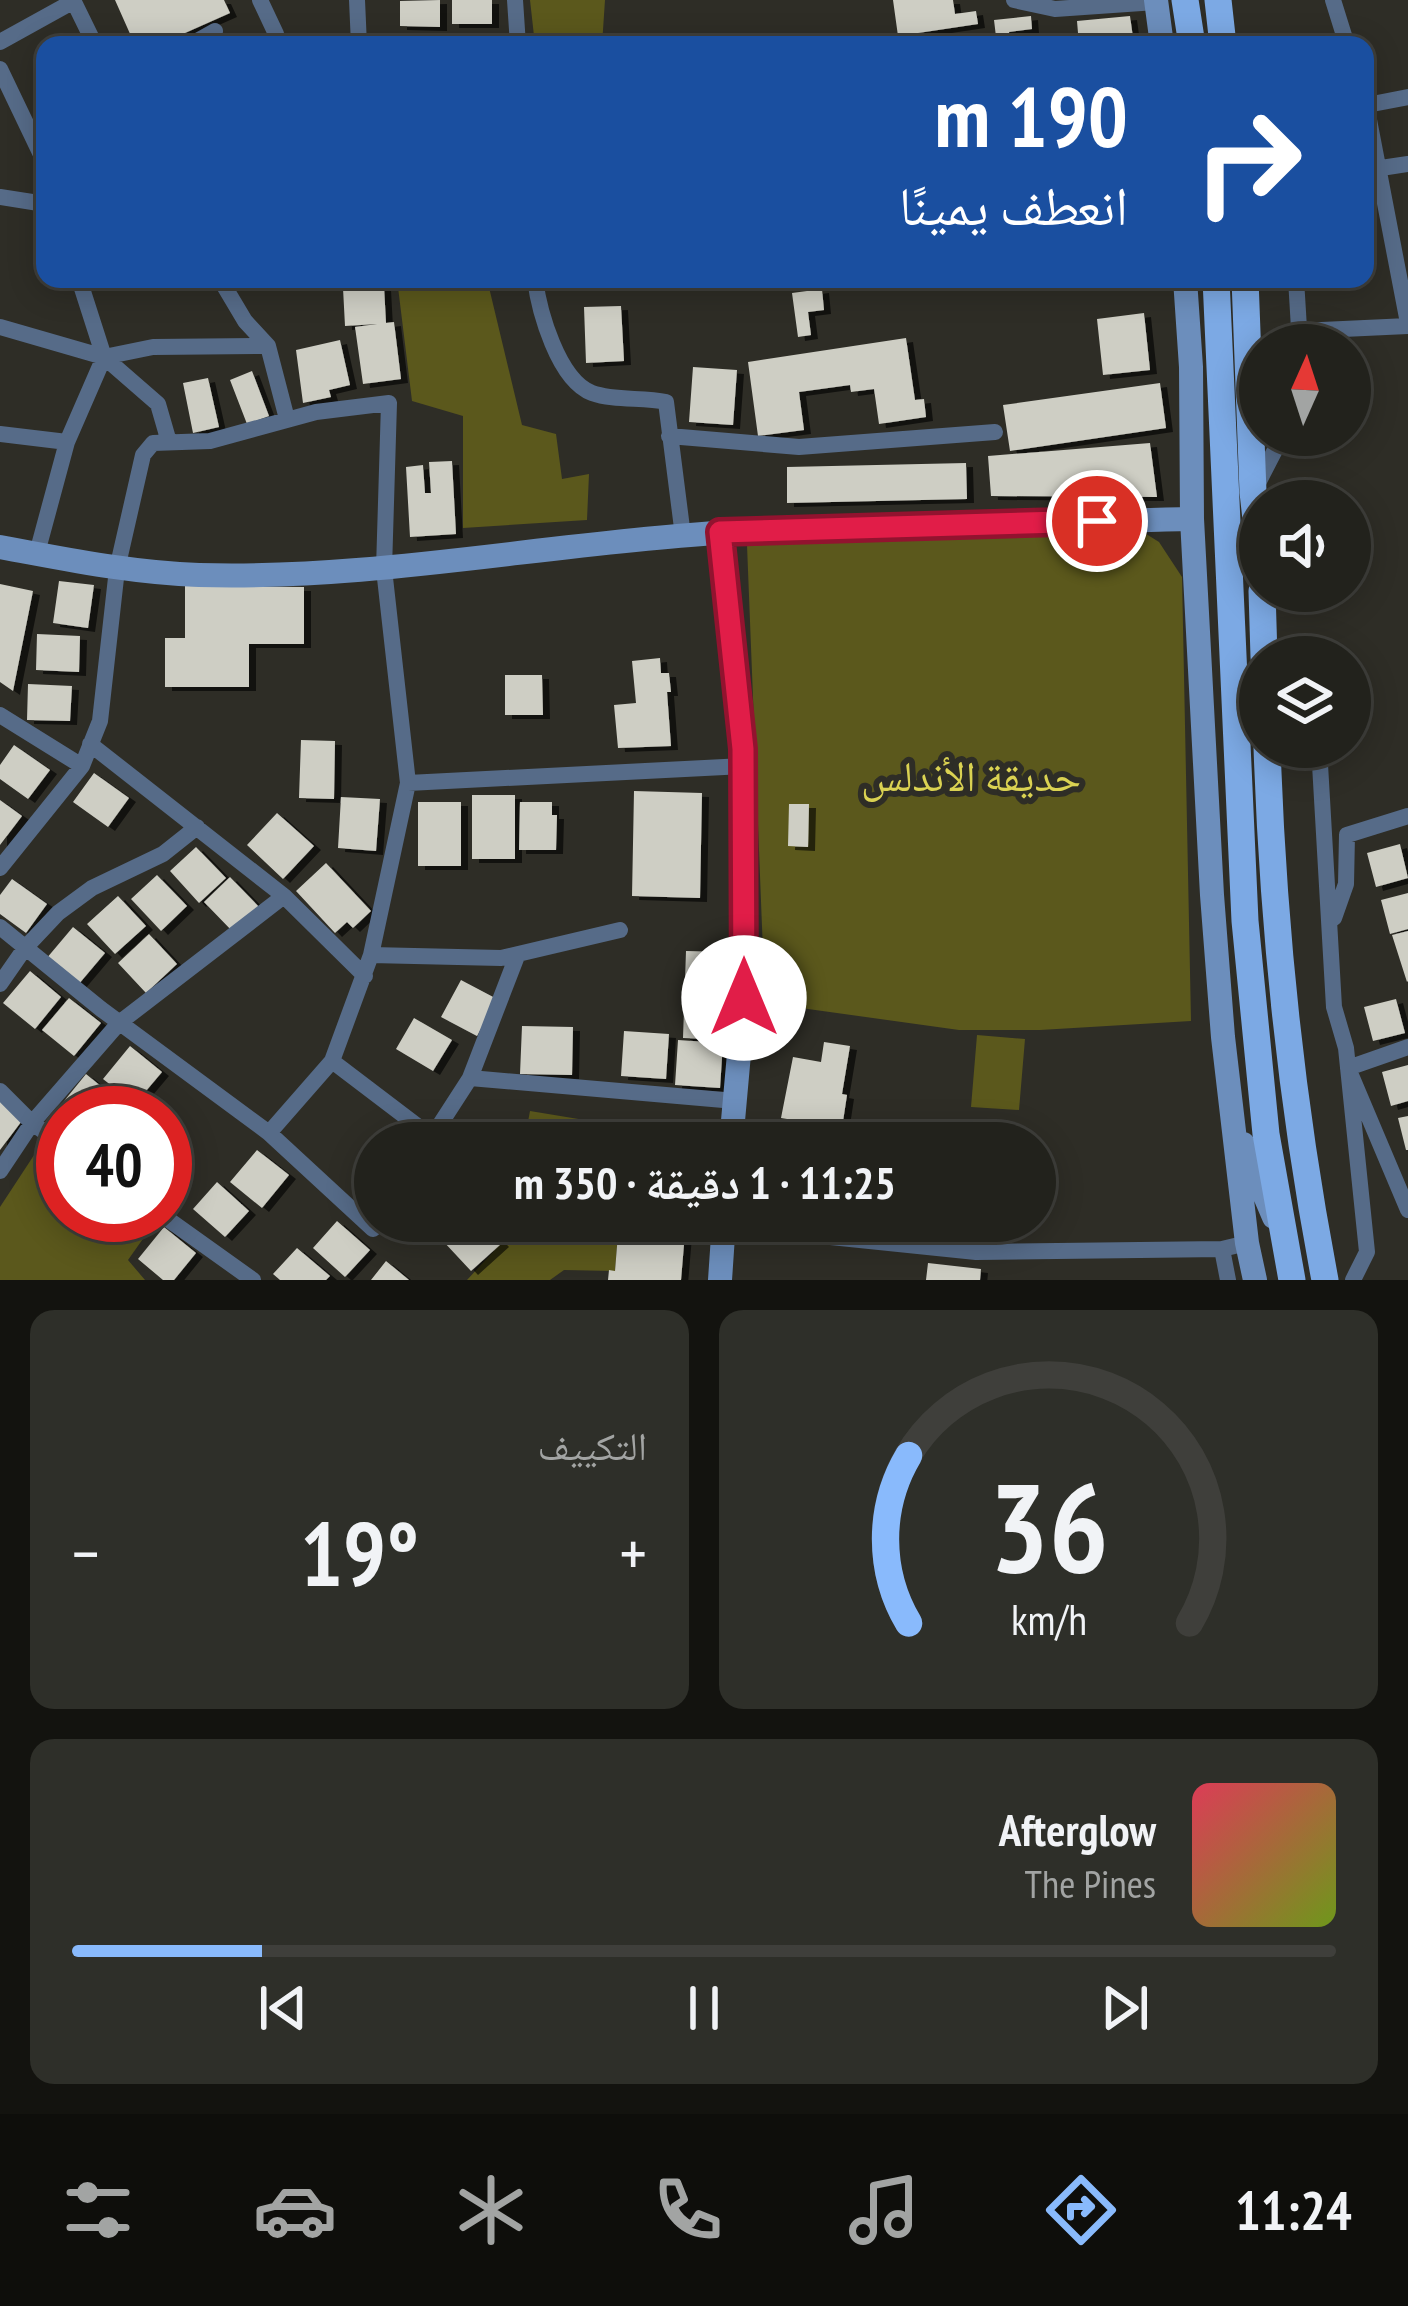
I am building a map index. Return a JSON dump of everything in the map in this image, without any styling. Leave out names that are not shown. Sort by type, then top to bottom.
[{"type":"main road","points":[[1217,0],[1222,36]]},
{"type":"main road","points":[[1166,1],[1187,36]]},
{"type":"main road","points":[[1216,288],[1245,921],[1265,1134],[1292,1280]]},
{"type":"main road","points":[[1245,288],[1253,480]]},
{"type":"main road","points":[[1268,768],[1278,958],[1302,1160],[1325,1280]]},
{"type":"street","points":[[260,0],[275,36]]},
{"type":"street","points":[[357,0],[359,36]]},
{"type":"street","points":[[515,0],[517,36]]},
{"type":"street","points":[[1014,0],[1054,9],[1166,1],[1163,36]]},
{"type":"street","points":[[1333,0],[1344,36]]},
{"type":"street","points":[[0,42],[74,1],[91,36]]},
{"type":"street","points":[[206,36],[215,31]]},
{"type":"street","points":[[0,69],[36,144]]},
{"type":"street","points":[[1374,101],[1408,97]]},
{"type":"street","points":[[1371,329],[1408,324],[1374,137]]},
{"type":"street","points":[[1381,168],[1408,164]]},
{"type":"street","points":[[0,197],[36,203]]},
{"type":"street","points":[[83,288],[104,356],[158,404],[169,442]]},
{"type":"street","points":[[225,288],[268,346],[287,419]]},
{"type":"street","points":[[538,288],[553,346],[574,380],[595,394],[666,402],[683,536]]},
{"type":"street","points":[[1185,288],[1192,519],[1214,919],[1233,1119],[1234,1246],[1228,1280]]},
{"type":"street","points":[[1297,288],[1299,324]]},
{"type":"street","points":[[0,329],[104,356],[153,347],[268,346]]},
{"type":"street","points":[[37,553],[67,442],[104,356]]},
{"type":"street","points":[[1191,401],[1225,515]]},
{"type":"street","points":[[0,868],[82,766],[100,721],[117,569],[142,455],[153,443],[210,441],[287,419],[389,403],[384,568],[408,783],[371,955],[332,1060],[269,1133]]},
{"type":"street","points":[[669,436],[799,447],[995,432]]},
{"type":"street","points":[[0,434],[67,442]]},
{"type":"street","points":[[0,547],[117,569],[199,575],[384,568],[720,532],[1192,519]]},
{"type":"street","points":[[720,532],[744,766],[744,998],[733,1122]]},
{"type":"street","points":[[0,715],[82,766]]},
{"type":"street","points":[[90,744],[284,896],[365,976]]},
{"type":"street","points":[[408,783],[744,766]]},
{"type":"street","points":[[1320,768],[1334,1006],[1348,1068],[1367,1252],[1353,1280]]},
{"type":"street","points":[[1330,929],[1346,884],[1347,835],[1408,817]]},
{"type":"street","points":[[0,983],[58,913],[92,888],[163,854],[197,827]]},
{"type":"street","points":[[0,1171],[32,1123],[119,1023],[284,896]]},
{"type":"street","points":[[0,927],[119,1023],[269,1133],[354,1211]]},
{"type":"street","points":[[371,955],[517,956],[620,930]]},
{"type":"street","points":[[442,1122],[470,1078],[517,956]]},
{"type":"street","points":[[1348,1068],[1408,1047]]},
{"type":"street","points":[[332,1060],[408,1122]]},
{"type":"street","points":[[1348,1068],[1408,1210]]},
{"type":"street","points":[[470,1078],[735,1101]]},
{"type":"street","points":[[0,1090],[36,1126]]},
{"type":"street","points":[[1233,1119],[1286,1244]]},
{"type":"street","points":[[192,1236],[253,1280]]},
{"type":"street","points":[[720,1280],[723,1242]]},
{"type":"street","points":[[886,1242],[976,1252],[1234,1246]]},
{"type":"street","points":[[1234,1246],[1255,1280]]},
{"type":"green space","points":[[530,0],[605,0],[603,36],[534,36]]},
{"type":"green space","points":[[398,288],[489,288],[522,425],[556,434],[562,479],[589,474],[587,520],[463,528],[463,416],[412,401]]},
{"type":"green space","name":"حديقة الأندلس","points":[[1143,532],[1159,542],[1182,577],[1191,1021],[959,1030],[765,1003],[747,545]]},
{"type":"green space","points":[[977,1035],[1025,1039],[1019,1110],[971,1107]]},
{"type":"green space","points":[[530,1111],[597,1122],[528,1122]]},
{"type":"green space","points":[[36,1152],[36,1242],[141,1242],[128,1260],[145,1280],[0,1280],[0,1207]]},
{"type":"green space","points":[[502,1242],[617,1242],[615,1271],[564,1270],[550,1280],[467,1280]]},
{"type":"building","points":[[115,0],[224,0],[230,13],[178,36],[131,36]]},
{"type":"building","points":[[440,0],[440,27],[400,26],[400,1]]},
{"type":"building","points":[[452,0],[492,0],[492,24],[452,24]]},
{"type":"building","points":[[893,0],[953,0],[955,14],[976,11],[978,24],[898,36]]},
{"type":"building","points":[[1031,16],[1032,29],[996,36],[994,20]]},
{"type":"building","points":[[1130,16],[1133,36],[1078,36],[1077,21]]},
{"type":"building","points":[[343,288],[384,288],[386,323],[394,322],[401,379],[363,384],[355,327],[377,324],[345,326]]},
{"type":"building","points":[[822,289],[824,310],[808,312],[811,335],[798,337],[792,293]]},
{"type":"building","points":[[621,306],[624,361],[586,363],[584,307]]},
{"type":"building","points":[[1144,313],[1150,370],[1103,375],[1097,319]]},
{"type":"building","points":[[906,338],[915,400],[924,399],[926,417],[879,424],[874,389],[851,392],[850,385],[799,392],[804,430],[758,436],[748,362]]},
{"type":"building","points":[[340,340],[350,385],[329,390],[331,397],[303,403],[296,350]]},
{"type":"building","points":[[693,367],[737,370],[733,425],[689,422]]},
{"type":"building","points":[[252,371],[269,416],[247,424],[230,380]]},
{"type":"building","points":[[208,378],[219,427],[193,433],[183,383]]},
{"type":"building","points":[[1160,383],[1166,428],[1010,451],[1003,405]]},
{"type":"building","points":[[1150,443],[1157,497],[991,496],[988,456]]},
{"type":"building","points":[[452,461],[456,534],[410,537],[406,467],[423,465],[425,493],[431,493],[429,462]]},
{"type":"building","points":[[966,463],[967,499],[787,503],[787,467]]},
{"type":"building","points":[[59,581],[94,585],[88,628],[53,623]]},
{"type":"building","points":[[0,584],[33,591],[13,691],[0,682]]},
{"type":"building","points":[[185,586],[304,587],[304,644],[249,644],[249,687],[165,687],[165,638],[185,638]]},
{"type":"building","points":[[37,634],[80,636],[79,672],[36,670]]},
{"type":"building","points":[[660,658],[661,673],[669,673],[671,746],[618,748],[614,705],[636,703],[632,661]]},
{"type":"building","points":[[505,675],[542,675],[543,715],[505,715]]},
{"type":"building","points":[[28,684],[72,686],[70,721],[27,720]]},
{"type":"building","points":[[301,740],[335,741],[334,799],[299,798]]},
{"type":"building","points":[[14,745],[50,770],[28,799],[0,779],[0,765]]},
{"type":"building","points":[[94,773],[129,798],[108,827],[73,802]]},
{"type":"building","points":[[634,791],[702,793],[700,898],[632,896]]},
{"type":"building","points":[[472,795],[515,795],[515,859],[472,859]]},
{"type":"building","points":[[341,797],[380,799],[376,851],[338,848]]},
{"type":"building","points":[[0,800],[22,816],[0,845]]},
{"type":"building","points":[[418,802],[461,802],[461,866],[418,866]]},
{"type":"building","points":[[520,802],[552,802],[552,815],[557,815],[556,850],[519,850]]},
{"type":"building","points":[[789,804],[809,804],[808,847],[788,846]]},
{"type":"building","points":[[277,813],[314,846],[283,879],[247,845]]},
{"type":"building","points":[[1400,844],[1408,878],[1376,887],[1367,853]]},
{"type":"building","points":[[196,847],[226,878],[199,903],[170,871]]},
{"type":"building","points":[[326,863],[371,911],[353,928],[347,922],[335,933],[296,891]]},
{"type":"building","points":[[157,875],[187,906],[161,931],[131,899]]},
{"type":"building","points":[[230,877],[260,908],[234,933],[204,902]]},
{"type":"building","points":[[12,879],[47,904],[26,933],[0,914],[0,895]]},
{"type":"building","points":[[1408,893],[1408,929],[1390,934],[1381,900]]},
{"type":"building","points":[[118,896],[146,926],[115,954],[87,924]]},
{"type":"building","points":[[73,927],[105,953],[78,985],[46,959]]},
{"type":"building","points":[[1408,931],[1408,981],[1407,982],[1392,935]]},
{"type":"building","points":[[149,934],[177,964],[146,993],[118,963]]},
{"type":"building","points":[[686,951],[729,952],[727,1040],[683,1038]]},
{"type":"building","points":[[30,971],[61,997],[35,1029],[3,1003]]},
{"type":"building","points":[[461,980],[497,999],[477,1036],[441,1017]]},
{"type":"building","points":[[69,998],[101,1023],[74,1056],[42,1030]]},
{"type":"building","points":[[1396,999],[1405,1033],[1373,1041],[1364,1007]]},
{"type":"building","points":[[414,1018],[452,1040],[433,1071],[396,1049]]},
{"type":"building","points":[[522,1026],[573,1027],[572,1075],[520,1074]]},
{"type":"building","points":[[624,1031],[669,1034],[666,1079],[621,1076]]},
{"type":"building","points":[[678,1040],[723,1043],[720,1088],[675,1085]]},
{"type":"building","points":[[824,1042],[850,1046],[843,1122],[781,1118],[793,1057],[821,1062]]},
{"type":"building","points":[[130,1046],[162,1072],[150,1086],[112,1086],[103,1079]]},
{"type":"building","points":[[1408,1065],[1408,1101],[1391,1106],[1382,1072]]},
{"type":"building","points":[[86,1074],[101,1086],[76,1086]]},
{"type":"building","points":[[0,1101],[24,1118],[0,1150]]},
{"type":"building","points":[[1408,1116],[1408,1150],[1406,1150],[1398,1118]]},
{"type":"building","points":[[257,1150],[289,1175],[262,1208],[230,1182]]},
{"type":"building","points":[[217,1182],[249,1211],[225,1237],[193,1209]]},
{"type":"building","points":[[337,1221],[354,1236],[354,1242],[370,1250],[345,1277],[313,1248]]},
{"type":"building","points":[[152,1242],[182,1242],[196,1253],[174,1280],[163,1280],[138,1259]]},
{"type":"building","points":[[444,1242],[502,1243],[471,1271]]},
{"type":"building","points":[[617,1242],[684,1242],[681,1280],[608,1280],[609,1270],[615,1271]]},
{"type":"building","points":[[297,1248],[330,1276],[326,1280],[280,1280],[273,1274]]},
{"type":"building","points":[[386,1261],[409,1280],[371,1280]]},
{"type":"building","points":[[928,1263],[981,1269],[980,1280],[926,1280]]},
{"type":"route","points":[[744,998],[743,749],[720,532],[1097,521]]}]
